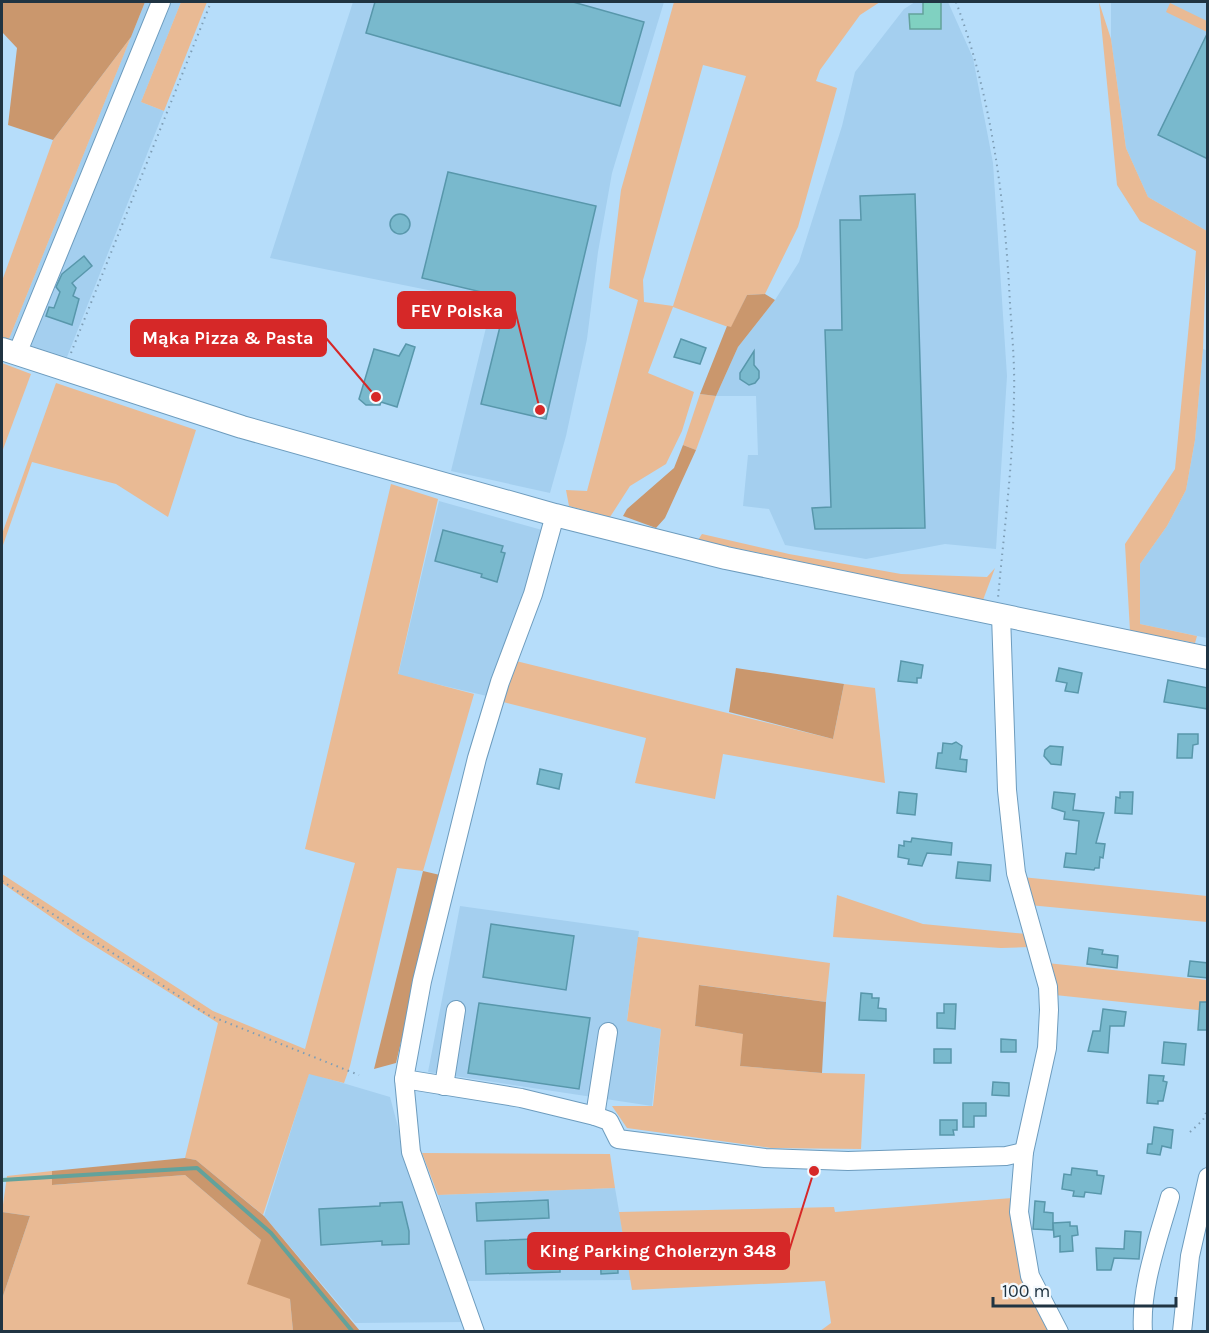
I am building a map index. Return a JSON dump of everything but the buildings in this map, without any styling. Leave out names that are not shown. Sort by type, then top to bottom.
[{"type":"main road","points":[[9,351],[242,427],[555,515],[726,558],[1208,658]]},
{"type":"street","points":[[9,351],[161,2]]},
{"type":"street","points":[[475,1332],[411,1152],[404,1079],[422,981],[477,758],[500,682],[533,594],[555,515]]},
{"type":"street","points":[[1001,615],[1007,790],[1016,873],[1048,987],[1049,1010],[1047,1048],[1024,1152],[1020,1212],[1030,1276],[1059,1332]]},
{"type":"street","points":[[444,1086],[456,1010]]},
{"type":"street","points":[[595,1116],[608,1032]]},
{"type":"street","points":[[404,1079],[521,1098],[595,1116],[609,1121],[618,1139],[765,1158],[848,1161],[1006,1156],[1024,1152]]},
{"type":"street","points":[[1182,1326],[1191,1248],[1208,1178]]},
{"type":"street","points":[[1143,1332],[1142,1318],[1150,1269],[1170,1197]]},
{"type":"path","points":[[64,369],[211,2]]},
{"type":"path","points":[[956,2],[972,44],[985,100],[1002,199],[1008,257],[1014,393],[997,604],[1001,615]]},
{"type":"path","points":[[2,881],[208,1015],[359,1076]]},
{"type":"path","points":[[1190,1132],[1203,1120],[1208,1108]]},
{"type":"shaded area","points":[[2,2],[145,2],[131,37],[53,140],[8,125],[17,48],[2,32]]},
{"type":"shaded area","points":[[145,2],[181,2],[141,102],[164,111],[67,357],[9,339]]},
{"type":"shaded area","points":[[181,2],[207,2],[164,111],[141,102]]},
{"type":"shaded area","points":[[353,2],[664,2],[612,173],[598,252],[587,339],[566,436],[550,493],[451,471],[492,303],[270,258]]},
{"type":"shaded area","points":[[674,2],[880,2],[860,15],[820,70],[816,81],[837,88],[798,227],[765,294],[747,295],[731,328],[673,307],[648,373],[694,392],[682,431],[666,464],[630,486],[610,517],[569,506],[566,490],[587,491],[638,300],[609,288],[621,190]],"holes":[[[703,65],[746,76],[673,306],[644,302],[643,280]]]},
{"type":"shaded area","points":[[915,2],[948,2],[973,58],[993,163],[1007,376],[996,549],[945,544],[866,559],[785,545],[769,509],[743,506],[748,455],[758,455],[756,396],[716,396],[738,347],[775,300],[799,262],[842,126],[855,72],[904,9]]},
{"type":"shaded area","points":[[923,2],[941,2],[941,29],[910,29],[909,14],[923,14]]},
{"type":"shaded area","points":[[1099,2],[1111,39],[1126,148],[1148,197],[1207,231],[1203,349],[1195,440],[1186,490],[1167,526],[1140,564],[1140,624],[1197,636],[1195,643],[1130,631],[1125,544],[1175,469],[1196,251],[1140,221],[1117,185]]},
{"type":"shaded area","points":[[1111,2],[1207,2],[1207,231],[1148,197],[1126,148],[1111,39]]},
{"type":"shaded area","points":[[1170,3],[1207,21],[1207,32],[1166,12]]},
{"type":"shaded area","points":[[131,37],[9,339],[2,337],[2,281],[53,140]]},
{"type":"shaded area","points":[[765,294],[775,300],[738,347],[716,396],[700,394],[727,326],[731,327],[747,295]]},
{"type":"shaded area","points":[[1203,349],[1208,351],[1207,638],[1140,624],[1140,564],[1167,526],[1186,490],[1195,440]]},
{"type":"shaded area","points":[[2,363],[31,374],[2,452]]},
{"type":"shaded area","points":[[56,383],[196,430],[168,517],[116,484],[32,462],[2,548],[2,534]]},
{"type":"shaded area","points":[[700,394],[716,396],[696,450],[683,445]]},
{"type":"shaded area","points":[[683,445],[696,450],[665,518],[656,528],[623,516],[627,509],[674,468]]},
{"type":"shaded area","points":[[391,484],[438,499],[398,674],[474,694],[423,871],[397,868],[344,1083],[309,1074],[263,1215],[196,1160],[185,1158],[218,1023],[77,935],[2,883],[2,874],[213,1011],[305,1049],[355,863],[305,849]]},
{"type":"shaded area","points":[[439,501],[542,530],[517,621],[513,621],[491,697],[398,675]]},
{"type":"shaded area","points":[[702,534],[789,554],[901,574],[987,577],[995,568],[983,600],[698,540]]},
{"type":"shaded area","points":[[516,661],[833,739],[844,684],[875,688],[885,783],[723,754],[715,799],[635,783],[646,738],[503,702]]},
{"type":"shaded area","points":[[736,668],[844,684],[833,739],[729,712]]},
{"type":"shaded area","points":[[423,871],[440,875],[396,1063],[374,1069]]},
{"type":"shaded area","points":[[1022,877],[1207,896],[1207,922],[1029,905]]},
{"type":"shaded area","points":[[837,895],[923,924],[1027,934],[1029,947],[1001,948],[833,937]]},
{"type":"shaded area","points":[[460,906],[639,931],[627,1020],[661,1029],[652,1106],[428,1072]]},
{"type":"shaded area","points":[[638,937],[830,963],[826,1002],[700,985],[695,1026],[744,1034],[740,1066],[865,1074],[861,1149],[771,1148],[627,1128],[612,1106],[653,1106],[661,1029],[627,1021]]},
{"type":"shaded area","points":[[1047,963],[1207,980],[1207,1011],[1055,995]]},
{"type":"shaded area","points":[[699,985],[826,1002],[822,1073],[740,1066],[743,1034],[695,1026]]},
{"type":"shaded area","points":[[309,1073],[390,1097],[405,1153],[466,1322],[355,1323],[264,1216]]},
{"type":"shaded area","points":[[422,1153],[610,1154],[615,1188],[438,1195]]},
{"type":"shaded area","points":[[185,1158],[196,1160],[264,1216],[360,1331],[293,1331],[290,1299],[247,1284],[261,1240],[185,1175],[52,1185],[52,1171]]},
{"type":"shaded area","points":[[52,1171],[53,1185],[185,1175],[261,1240],[290,1299],[293,1331],[2,1331],[2,1299],[30,1216],[2,1212],[7,1176]]},
{"type":"shaded area","points":[[615,1188],[631,1280],[464,1281],[438,1195]]},
{"type":"shaded area","points":[[1012,1198],[1053,1331],[820,1331],[831,1323],[825,1281],[632,1290],[619,1212],[834,1207],[835,1212]]},
{"type":"shaded area","points":[[2,1212],[30,1216],[2,1299]]},
{"type":"waterway","points":[[2,1180],[197,1168],[271,1233],[353,1332]]},
{"type":"place","name":"Mąka Pizza & Pasta","points":[[376,397]]},
{"type":"place","name":"FEV Polska","points":[[540,410]]},
{"type":"place","name":"King Parking Cholerzyn 348","points":[[814,1171]]}]
